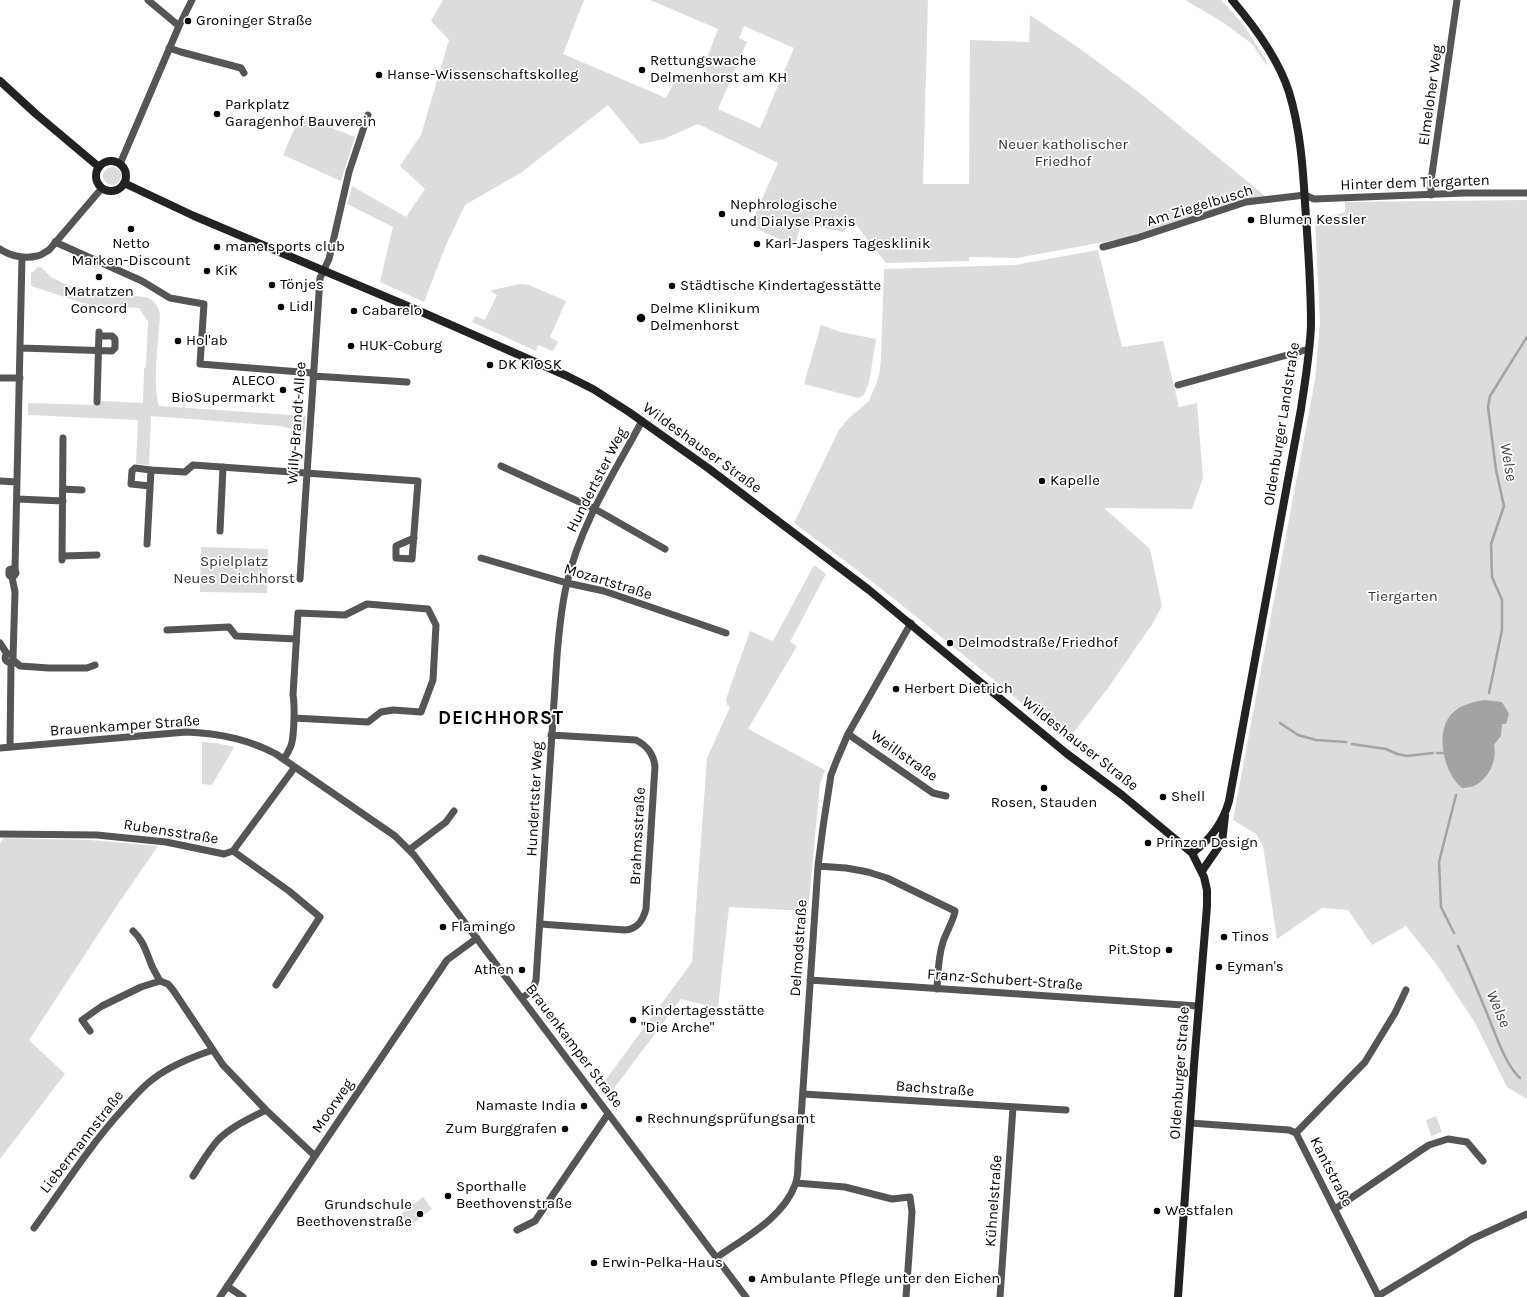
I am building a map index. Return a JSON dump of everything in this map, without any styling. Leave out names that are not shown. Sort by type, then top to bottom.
[{"type":"main road","name":"Oldenburger Landstraße","points":[[1192,853],[1206,843],[1225,815],[1235,773],[1301,409],[1311,326],[1305,195],[1294,111],[1277,64],[1268,48],[1247,18],[1232,0]]},
{"type":"main road","points":[[0,81],[36,114],[99,167]]},
{"type":"main road","points":[[109,161],[120,164],[124,169],[126,177],[124,183],[115,190],[110,191],[102,188],[97,180],[96,174],[99,167],[109,161]]},
{"type":"main road","name":"Wildeshauser Straße","points":[[124,183],[194,216],[323,270],[567,376],[593,389],[642,421],[719,476],[910,623],[1010,707],[1122,795],[1192,853]]},
{"type":"main road","points":[[1202,871],[1222,842],[1225,815]]},
{"type":"main road","name":"Oldenburger Straße","points":[[1178,1297],[1198,1006],[1207,906],[1207,890],[1202,871],[1192,853]]},
{"type":"street","points":[[148,0],[178,26]]},
{"type":"street","points":[[120,164],[178,26],[192,0]]},
{"type":"street","name":"Elmeloher Weg","points":[[1431,195],[1431,182],[1458,0]]},
{"type":"street","points":[[169,48],[241,68],[244,73]]},
{"type":"street","name":"Willy-Brandt-Allee","points":[[300,579],[320,278],[329,259],[349,172],[368,115]]},
{"type":"street","points":[[0,249],[4,252],[22,257],[38,256],[49,250],[102,188]]},
{"type":"street","name":"Hinter dem Tiergarten","points":[[1305,195],[1314,199],[1464,193],[1527,193]]},
{"type":"street","name":"Am Ziegelbusch","points":[[1103,247],[1137,238],[1246,202],[1305,195]]},
{"type":"street","points":[[55,242],[142,281],[170,298],[204,304],[200,364],[407,382]]},
{"type":"street","points":[[10,747],[11,658],[15,592],[9,570],[15,569],[22,257]]},
{"type":"street","points":[[21,348],[99,351],[112,351],[115,348],[114,339],[112,336],[99,333],[99,351],[97,402]]},
{"type":"street","points":[[1178,385],[1309,349]]},
{"type":"street","points":[[0,378],[20,378]]},
{"type":"street","name":"Hundertster Weg","points":[[522,998],[533,990],[536,980],[551,735],[560,625],[567,583],[585,528],[642,421]]},
{"type":"street","points":[[63,438],[63,558],[88,556],[90,554],[97,555]]},
{"type":"street","points":[[150,486],[131,484],[132,471],[135,468],[185,472],[193,465],[418,481],[414,538]]},
{"type":"street","points":[[501,466],[595,509],[665,549]]},
{"type":"street","points":[[220,531],[223,467]]},
{"type":"street","points":[[147,544],[151,470]]},
{"type":"street","points":[[0,481],[17,482]]},
{"type":"street","points":[[63,489],[82,490]]},
{"type":"street","points":[[17,499],[63,501]]},
{"type":"street","name":"Mozartstraße","points":[[481,558],[567,583],[604,591],[726,633]]},
{"type":"street","points":[[284,760],[292,743],[294,718],[293,695],[298,613],[345,615],[367,604],[428,609],[436,625],[433,680],[421,712],[393,710],[381,712],[368,722],[294,718]]},
{"type":"street","name":"Delmodstraße","points":[[716,1258],[776,1215],[788,1201],[796,1183],[818,866],[831,775],[848,734],[910,623]]},
{"type":"street","points":[[167,630],[229,627],[236,636],[296,638]]},
{"type":"street","points":[[0,643],[11,658],[20,666],[87,668],[95,665]]},
{"type":"street","name":"Brauenkamper Straße","points":[[0,748],[171,733],[210,733],[234,738],[258,746],[284,760],[395,836],[409,850],[477,938],[746,1297]]},
{"type":"street","name":"Weillstraße","points":[[848,734],[933,793],[946,796]]},
{"type":"street","name":"Brahmsstraße","points":[[540,924],[625,930],[637,927],[644,918],[646,909],[654,790],[654,759],[651,752],[644,744],[636,740],[551,735]]},
{"type":"street","name":"Rubensstraße","points":[[0,834],[97,835],[166,842],[224,854],[233,851],[295,767]]},
{"type":"street","points":[[409,850],[446,822],[454,811]]},
{"type":"street","points":[[233,851],[289,891],[320,917],[276,985]]},
{"type":"street","points":[[818,866],[846,868],[875,874],[894,881],[955,911],[942,944],[938,965],[937,989]]},
{"type":"street","points":[[133,931],[144,944],[150,962],[160,981]]},
{"type":"street","name":"Moorweg","points":[[220,1297],[447,960],[477,938]]},
{"type":"street","name":"Franz-Schubert-Straße","points":[[810,980],[1198,1006]]},
{"type":"street","points":[[90,1031],[82,1020],[102,1006],[142,987],[160,981],[168,984],[223,1065],[266,1110],[315,1156]]},
{"type":"street","points":[[1296,1133],[1365,1062],[1395,1013],[1406,990]]},
{"type":"street","name":"Liebermannstraße","points":[[34,1228],[111,1122],[141,1088],[175,1065],[194,1056],[213,1050]]},
{"type":"street","name":"Bachstraße","points":[[803,1094],[1066,1110]]},
{"type":"street","name":"Kühnelstraße","points":[[1000,1297],[1013,1107]]},
{"type":"street","points":[[193,1176],[205,1157],[224,1135],[241,1123],[266,1110]]},
{"type":"street","points":[[517,1230],[535,1221],[608,1114]]},
{"type":"street","name":"Kantstraße","points":[[1190,1123],[1289,1130],[1296,1133],[1378,1297]]},
{"type":"street","points":[[1335,1209],[1429,1145],[1448,1139],[1467,1142],[1483,1161]]},
{"type":"street","points":[[796,1183],[845,1188],[892,1199],[910,1197],[912,1212],[906,1297]]},
{"type":"street","points":[[1378,1297],[1472,1240],[1527,1214]]},
{"type":"street","points":[[227,1286],[243,1297]]},
{"type":"green space","name":"Neuer katholischer Friedhof","points":[[443,0],[584,0],[563,54],[666,98],[679,73],[699,79],[718,29],[650,0],[928,0],[923,184],[969,184],[970,40],[1029,42],[1030,15],[1079,48],[1141,94],[1265,196],[1142,235],[1017,258],[969,257],[969,261],[886,263],[854,222],[843,232],[801,223],[795,246],[750,226],[778,163],[698,124],[664,139],[640,144],[608,105],[522,172],[465,205],[446,245],[424,302],[380,282],[393,227],[347,204],[352,186],[406,217],[425,189],[400,166],[421,135],[449,40],[431,21]],"holes":[[[744,26],[794,48],[760,128],[718,109],[747,42],[739,38]]]},
{"type":"green space","points":[[1185,0],[1221,0],[1243,24],[1266,60],[1267,66],[1252,44],[1224,23]]},
{"type":"green space","points":[[300,116],[355,137],[341,181],[283,155]]},
{"type":"green space","points":[[112,167],[118,170],[121,176],[118,182],[112,185],[106,182],[103,176],[106,170]]},
{"type":"green space","name":"Tiergarten","points":[[1527,200],[1527,1099],[1507,1087],[1475,1023],[1437,965],[1406,926],[1372,945],[1348,910],[1322,908],[1277,939],[1263,846],[1256,834],[1233,820],[1315,380],[1320,322],[1315,221],[1345,212],[1345,202]],"holes":[[[1502,702],[1501,736],[1494,745],[1484,779],[1465,789]]]},
{"type":"green space","points":[[1098,250],[1122,347],[1163,341],[1179,407],[1197,403],[1203,478],[1192,509],[1104,508],[1150,549],[1162,606],[1153,623],[1108,688],[1067,741],[898,602],[794,523],[839,430],[848,419],[869,401],[877,382],[881,357],[884,269],[1015,265]]},
{"type":"green space","points":[[38,267],[41,267],[51,277],[65,284],[91,292],[145,297],[151,299],[155,303],[160,314],[156,360],[156,385],[159,406],[306,416],[304,432],[280,426],[151,416],[149,465],[136,464],[138,420],[28,415],[28,403],[98,405],[102,401],[143,403],[144,369],[146,366],[148,322],[139,308],[101,306],[83,303],[31,286],[31,273]]},
{"type":"green space","points":[[520,284],[529,285],[566,301],[550,337],[558,342],[553,351],[538,345],[536,351],[472,322],[475,316],[485,320],[497,295],[491,292],[492,290]]},
{"type":"green space","points":[[821,325],[841,332],[876,339],[869,383],[864,395],[858,398],[804,384]]},
{"type":"green space","name":"Spielplatz Neues Deichhorst","points":[[201,547],[268,549],[267,593],[200,592]]},
{"type":"green space","points":[[814,565],[826,574],[790,642],[797,646],[748,729],[825,770],[820,784],[808,911],[729,907],[718,1008],[681,999],[606,1099],[599,1089],[692,962],[707,758],[730,707],[727,705],[726,699],[750,631],[773,641]]},
{"type":"green space","points":[[202,742],[234,747],[212,785],[202,784]]},
{"type":"green space","points":[[4,838],[91,840],[158,846],[29,1040],[65,1074],[0,1159],[0,843]]},
{"type":"green space","points":[[1436,1116],[1442,1132],[1431,1136],[1426,1120]]},
{"type":"green space","points":[[423,1197],[432,1209],[410,1226],[401,1214]]},
{"type":"shaded area","points":[[1484,700],[1502,702],[1509,714],[1506,724],[1502,724],[1501,736],[1494,745],[1494,760],[1488,774],[1477,784],[1462,788],[1455,781],[1446,761],[1443,750],[1444,728],[1448,718],[1455,711],[1469,704]]},
{"type":"waterway","name":"Welse","points":[[1489,693],[1502,630],[1502,600],[1492,577],[1491,544],[1504,506],[1496,470],[1488,407],[1490,396],[1527,337]]},
{"type":"waterway","points":[[1280,723],[1298,735],[1316,740],[1346,742]]},
{"type":"waterway","points":[[1352,744],[1386,749],[1397,754],[1407,756],[1433,753]]},
{"type":"waterway","points":[[1437,753],[1443,753]]},
{"type":"waterway","name":"Welse","points":[[1454,933],[1441,907],[1439,862],[1456,795]]},
{"type":"waterway","name":"Welse","points":[[1458,946],[1496,1037],[1509,1064],[1520,1078]]},
{"type":"place","name":"Groninger Straße","points":[[188,21]]},
{"type":"place","name":"Rettungswache Delmenhorst am KH","points":[[642,70]]},
{"type":"place","name":"Hanse-Wissenschaftskolleg","points":[[379,75]]},
{"type":"place","name":"Parkplatz Garagenhof Bauverein","points":[[217,114]]},
{"type":"place","name":"Nephrologische und Dialyse Praxis","points":[[722,214]]},
{"type":"place","name":"Blumen Kessler","points":[[1251,220]]},
{"type":"place","name":"Netto Marken-Discount","points":[[131,229]]},
{"type":"place","name":"Karl-Jaspers Tagesklinik","points":[[757,244]]},
{"type":"place","name":"mane sports club","points":[[217,247]]},
{"type":"place","name":"KiK","points":[[207,271]]},
{"type":"place","name":"Matratzen Concord","points":[[99,277]]},
{"type":"place","name":"Tönjes","points":[[272,285]]},
{"type":"place","name":"Städtische Kindertagesstätte","points":[[672,286]]},
{"type":"place","name":"Lidl","points":[[281,307]]},
{"type":"place","name":"Cabarelo","points":[[354,311]]},
{"type":"place","name":"Delme Klinikum Delmenhorst","points":[[641,318]]},
{"type":"place","name":"Hol'ab","points":[[178,341]]},
{"type":"place","name":"HUK-Coburg","points":[[351,346]]},
{"type":"place","name":"DK KIOSK","points":[[490,365]]},
{"type":"place","name":"ALECO BioSupermarkt","points":[[283,390]]},
{"type":"place","name":"Kapelle","points":[[1042,481]]},
{"type":"place","name":"Delmodstraße/Friedhof","points":[[950,643]]},
{"type":"place","name":"Herbert Dietrich","points":[[896,689]]},
{"type":"place","name":"Rosen, Stauden","points":[[1044,788]]},
{"type":"place","name":"Shell","points":[[1163,797]]},
{"type":"place","name":"Prinzen Design","points":[[1148,843]]},
{"type":"place","name":"Flamingo","points":[[443,927]]},
{"type":"place","name":"Tinos","points":[[1224,937]]},
{"type":"place","name":"Pit.Stop","points":[[1169,950]]},
{"type":"place","name":"Eyman's","points":[[1219,967]]},
{"type":"place","name":"Athen","points":[[522,970]]},
{"type":"place","name":"Kindertagesstätte \"Die Arche\"","points":[[633,1020]]},
{"type":"place","name":"Namaste India","points":[[584,1106]]},
{"type":"place","name":"Rechnungsprüfungsamt","points":[[639,1119]]},
{"type":"place","name":"Zum Burggrafen","points":[[565,1129]]},
{"type":"place","name":"Sporthalle Beethovenstraße","points":[[448,1196]]},
{"type":"place","name":"Westfalen","points":[[1157,1211]]},
{"type":"place","name":"Grundschule Beethovenstraße","points":[[420,1214]]},
{"type":"place","name":"Erwin-Pelka-Haus","points":[[594,1263]]},
{"type":"place","name":"Ambulante Pflege unter den Eichen","points":[[752,1279]]},
{"type":"district","name":"DEICHHORST","points":[[501,719]]}]
